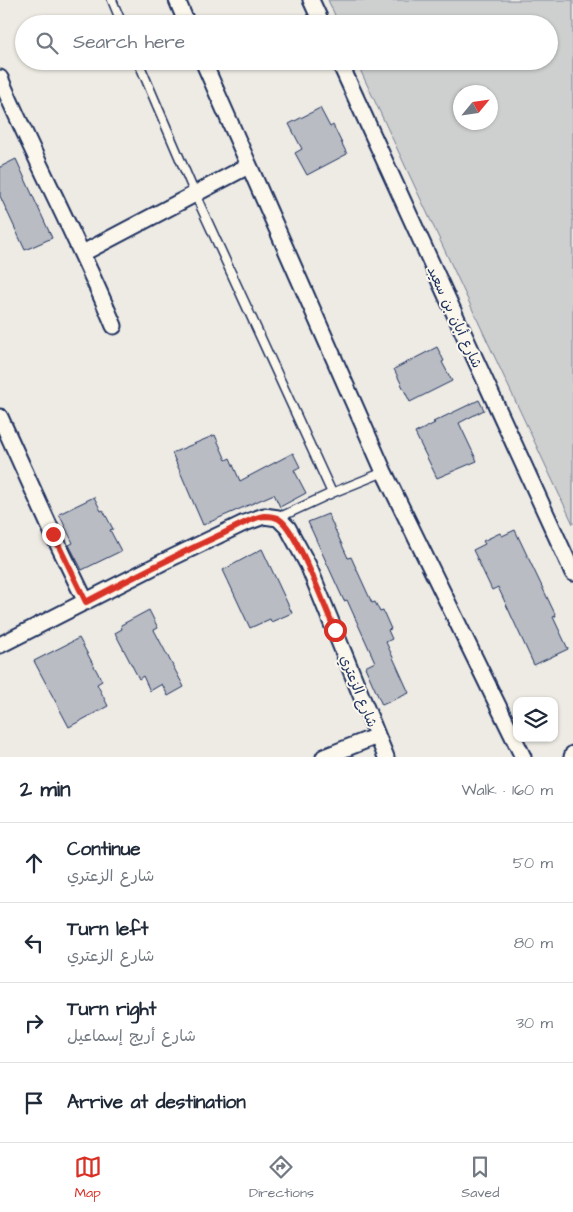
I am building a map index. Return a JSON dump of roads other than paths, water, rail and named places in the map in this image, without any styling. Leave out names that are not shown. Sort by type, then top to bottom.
[{"type":"street","points":[[177,0],[183,15]]},
{"type":"street","points":[[311,0],[318,15]]},
{"type":"street","points":[[208,70],[248,166],[384,472],[523,757]]},
{"type":"street","name":"شارع أبان بن سعيد","points":[[343,70],[573,573]]},
{"type":"street","points":[[0,78],[18,120],[83,253],[114,326]]},
{"type":"street","points":[[83,253],[248,166]]},
{"type":"street","points":[[0,417],[86,602]]},
{"type":"street","points":[[0,645],[164,561],[242,524],[264,516],[278,518]]},
{"type":"street","name":"شارع الزعتري","points":[[278,518],[288,528],[308,565],[386,757]]},
{"type":"street","points":[[324,757],[377,736]]},
{"type":"lane","points":[[112,0],[118,15]]},
{"type":"lane","points":[[142,70],[195,194],[332,492]]},
{"type":"lane","points":[[278,518],[332,492],[384,472]]}]
